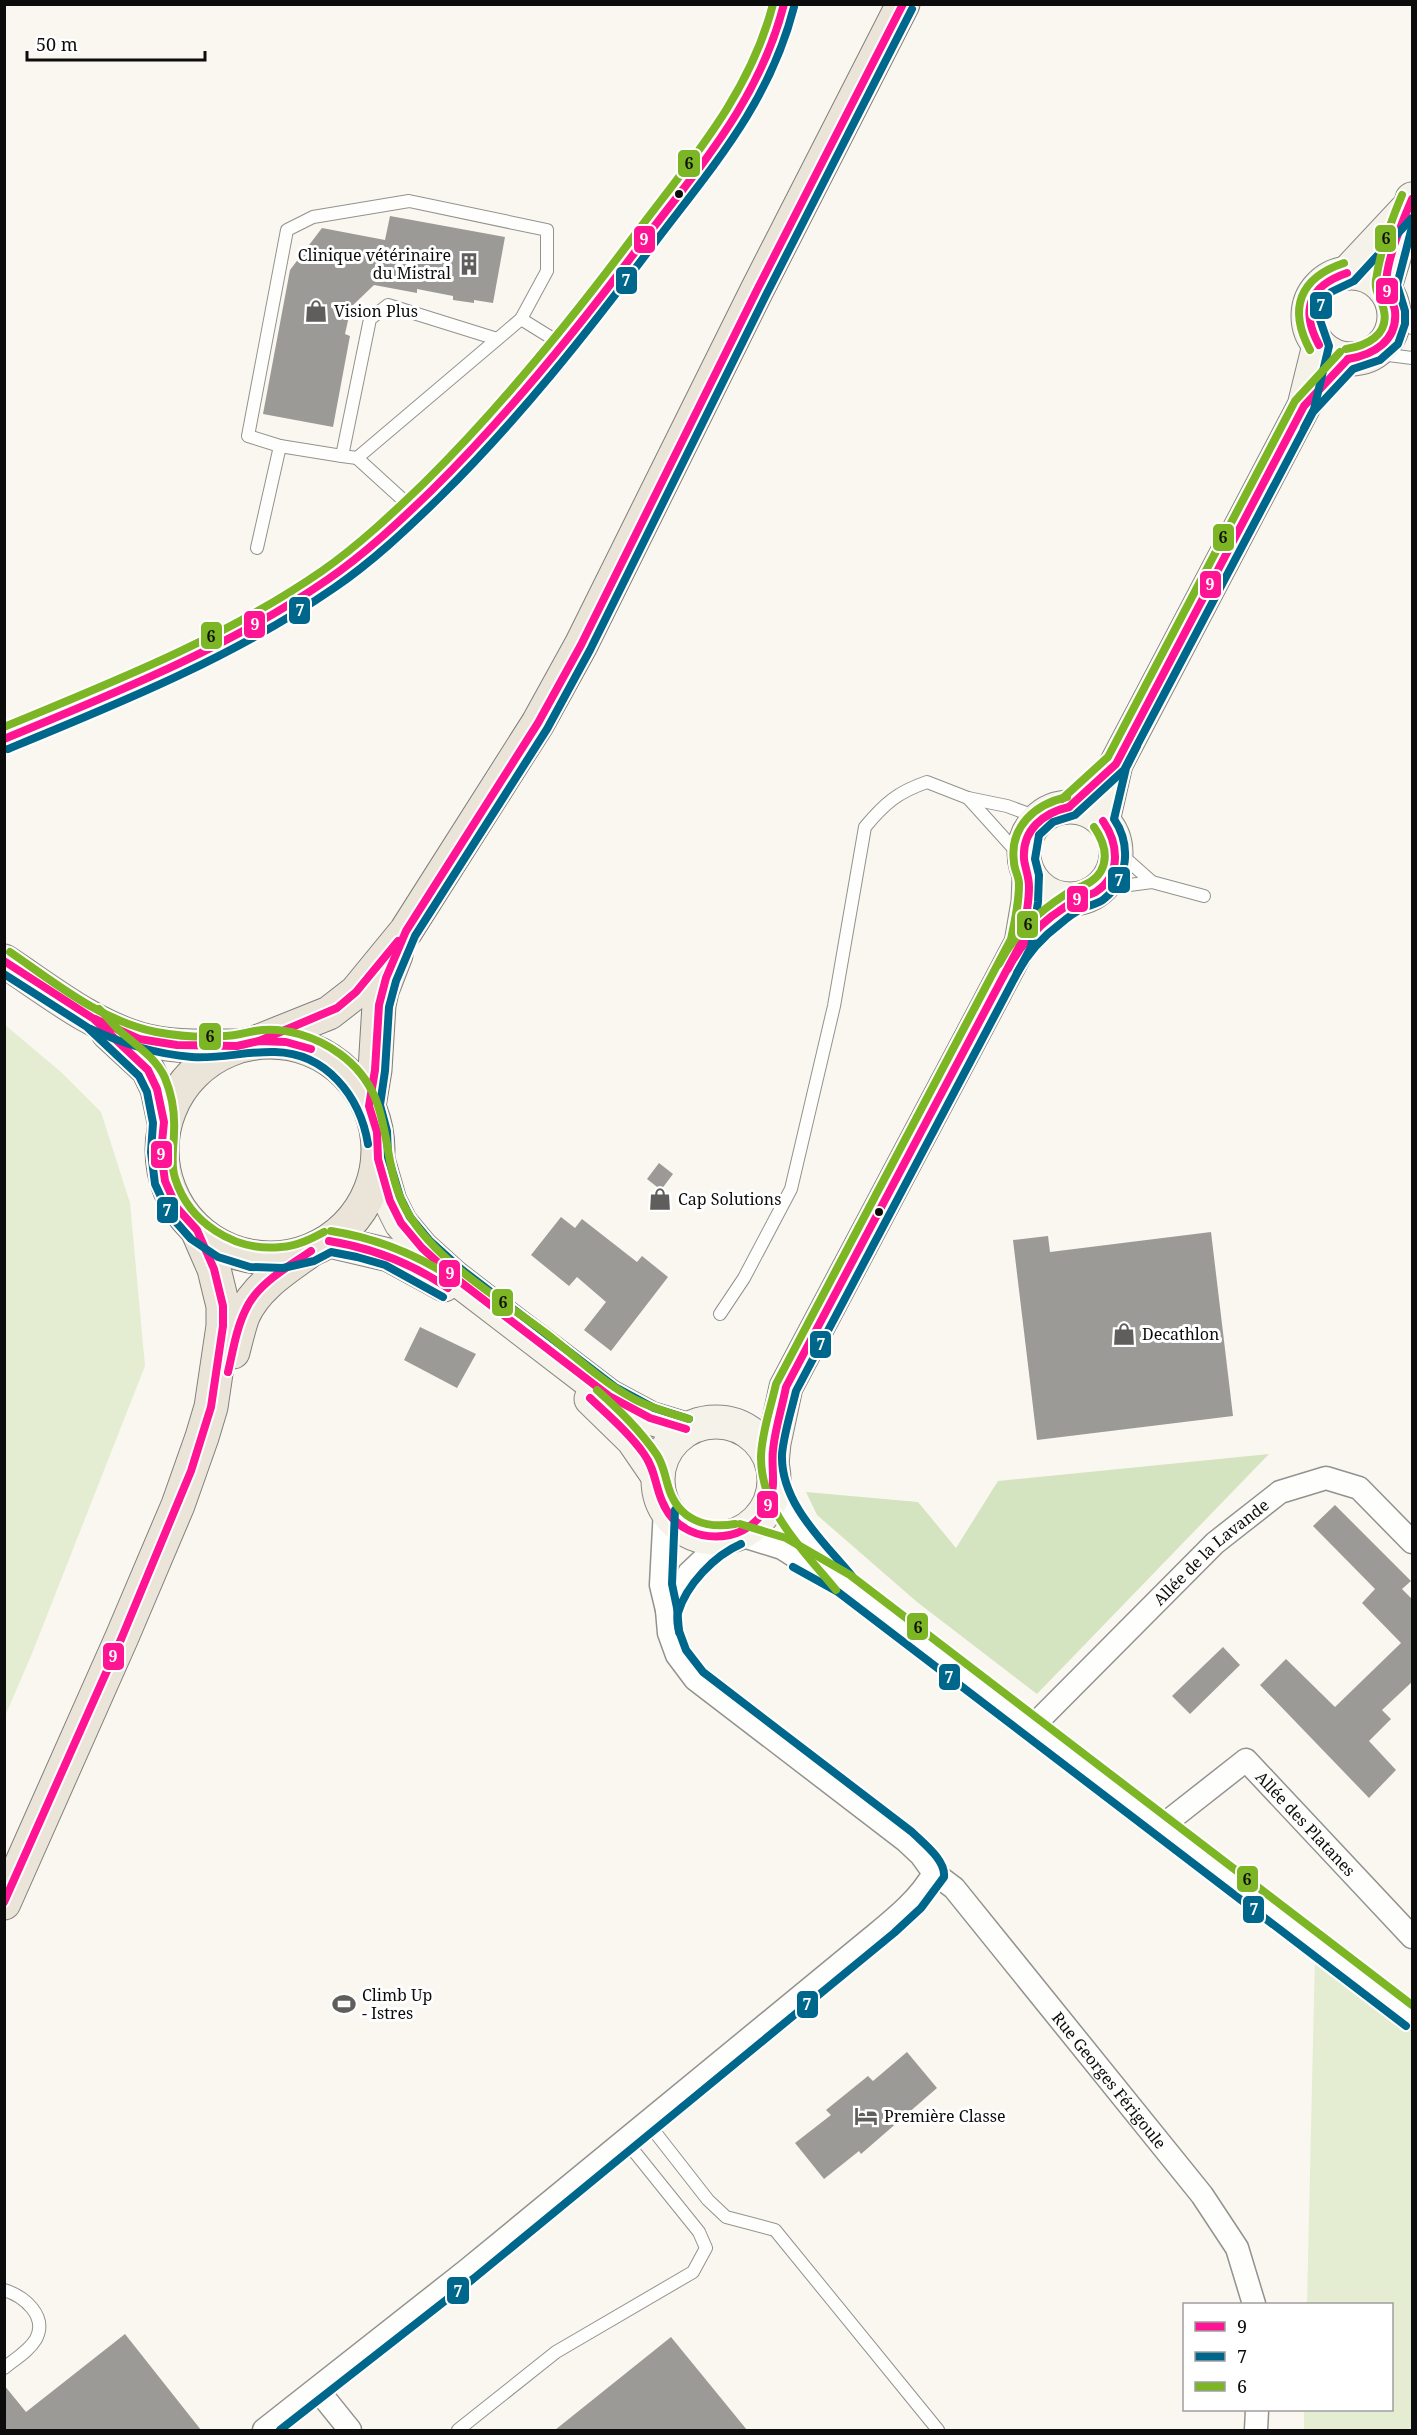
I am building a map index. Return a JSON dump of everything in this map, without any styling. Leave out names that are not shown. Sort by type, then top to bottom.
[{"type":"main road","points":[[320,1246],[281,1258],[251,1257],[222,1248],[197,1230],[177,1208],[165,1181],[161,1152],[164,1122],[172,1102],[183,1083],[198,1067],[217,1054],[337,1008],[356,992],[406,931],[538,723],[581,645],[757,290],[903,4]]},
{"type":"main road","points":[[369,1106],[375,1070],[377,1023],[382,991],[406,931]]},
{"type":"main road","points":[[4,1903],[178,1505],[211,1407],[228,1372],[242,1317],[249,1304],[274,1277],[346,1227],[362,1208],[372,1188],[378,1159],[377,1132],[369,1106],[355,1083],[336,1064],[312,1050],[286,1042],[248,1043]]},
{"type":"main road","points":[[197,1230],[214,1269],[223,1306],[223,1326],[211,1407]]},
{"type":"street","points":[[4,739],[153,677],[262,621],[328,579],[413,509],[501,420],[563,345],[740,111],[764,69],[783,4]]},
{"type":"street","points":[[1347,273],[1410,203]]},
{"type":"street","points":[[1304,406],[1361,356],[1390,336],[1398,311],[1386,284],[1410,203]]},
{"type":"street","points":[[1361,356],[1328,352],[1319,345],[1310,327],[1309,307],[1322,283],[1334,276],[1347,273],[1370,276],[1398,311]]},
{"type":"street","points":[[1103,821],[1116,764],[1304,406],[1319,345]]},
{"type":"street","points":[[667,1610],[689,1573],[732,1536],[758,1520],[767,1508],[771,1497],[774,1443],[786,1387],[1021,943],[1029,902],[1025,844],[1030,830],[1116,764]]},
{"type":"street","points":[[1021,943],[1046,921],[1089,894],[1109,878],[1115,865],[1114,839],[1103,821],[1093,813],[1054,812]]},
{"type":"street","points":[[1027,868],[1038,887],[1050,895],[1064,899],[1089,894]]},
{"type":"street","points":[[4,961],[94,1019],[139,1039],[195,1047],[248,1043]]},
{"type":"street","points":[[94,1019],[148,1070],[157,1089],[164,1122]]},
{"type":"street","points":[[378,1159],[390,1201],[401,1222],[423,1248],[454,1276],[609,1396],[650,1418],[686,1429]]},
{"type":"street","points":[[320,1246],[389,1255],[443,1284],[581,1389],[633,1440],[657,1475]]},
{"type":"street","points":[[728,1423],[758,1407],[786,1387]]},
{"type":"street","points":[[844,1583],[792,1518],[764,1448],[756,1438],[743,1428],[728,1423],[714,1422],[686,1429],[672,1441],[662,1457],[657,1475],[659,1492],[665,1509],[676,1523],[691,1533],[708,1538],[732,1536],[782,1548],[844,1583],[1413,2018]]},
{"type":"street","name":"Allée de la Lavande","points":[[1033,1726],[1215,1543],[1280,1492],[1326,1478],[1359,1488],[1413,1542]]},
{"type":"street","name":"Rue Georges Férigoule","points":[[665,1509],[661,1585],[672,1645],[683,1665],[695,1678],[905,1840],[921,1855],[934,1873],[954,1888],[1202,2195],[1237,2248],[1254,2303]]},
{"type":"street","name":"Allée des Platanes","points":[[1162,1826],[1246,1760],[1413,1937]]},
{"type":"street","points":[[264,2430],[466,2271],[870,1940],[915,1899],[934,1873]]},
{"type":"street","points":[[317,2389],[350,2430]]},
{"type":"street","points":[[1256,2430],[1257,2411]]},
{"type":"lane","points":[[357,458],[521,319],[547,271],[547,230],[409,201],[313,217],[287,230],[248,436],[280,446],[357,458],[413,509]]},
{"type":"lane","points":[[342,456],[370,319],[388,305],[497,339]]},
{"type":"lane","points":[[521,319],[563,345]]},
{"type":"lane","points":[[1361,356],[1413,358]]},
{"type":"lane","points":[[257,548],[280,446]]},
{"type":"lane","points":[[720,1314],[744,1278],[791,1189],[834,1006],[865,827],[883,805],[905,790],[927,782],[968,798],[1054,812]]},
{"type":"lane","points":[[968,798],[1027,868]]},
{"type":"lane","points":[[1116,850],[1152,882]]},
{"type":"lane","points":[[1089,894],[1152,882],[1204,896]]},
{"type":"lane","points":[[647,2122],[708,2200],[726,2217],[775,2230],[938,2430]]},
{"type":"lane","points":[[458,2430],[556,2352],[693,2272],[706,2248],[699,2232],[625,2140]]},
{"type":"lane","points":[[4,2290],[26,2301],[36,2312],[40,2326],[35,2340],[4,2368]]},
{"type":"green space","points":[[5,1025],[61,1072],[101,1112],[130,1203],[145,1366],[31,1656],[5,1716]]},
{"type":"green space","points":[[1269,1454],[1037,1694],[917,1602],[817,1515],[806,1492],[918,1502],[956,1548],[998,1481]]},
{"type":"green space","points":[[1315,1953],[1412,2025],[1412,2430],[1304,2430],[1304,2411],[1393,2411],[1393,2303],[1307,2303]]},
{"type":"building","points":[[390,216],[505,237],[493,303],[453,300],[453,296],[417,289],[417,293],[374,285],[351,307],[345,334],[350,336],[333,427],[263,414],[290,270],[322,228],[385,240]]},
{"type":"building","points":[[659,1163],[673,1174],[661,1190],[647,1179]]},
{"type":"building","points":[[561,1217],[575,1228],[582,1219],[637,1262],[642,1256],[668,1277],[611,1351],[584,1330],[606,1302],[577,1277],[569,1286],[531,1255]]},
{"type":"building","name":"Decathlon","points":[[1211,1232],[1233,1416],[1037,1440],[1013,1240],[1048,1236],[1050,1252]]},
{"type":"building","points":[[420,1327],[476,1354],[457,1388],[404,1360]]},
{"type":"building","points":[[1335,1505],[1411,1581],[1402,1589],[1413,1600],[1413,1681],[1382,1710],[1391,1719],[1369,1741],[1396,1770],[1369,1798],[1260,1685],[1286,1659],[1335,1707],[1401,1643],[1362,1603],[1375,1589],[1313,1526]]},
{"type":"building","points":[[1223,1647],[1240,1665],[1190,1714],[1172,1696]]},
{"type":"building","name":"Première Classe","points":[[907,2052],[937,2088],[861,2154],[859,2151],[824,2179],[795,2143],[831,2115],[826,2110],[868,2076],[873,2081]]},
{"type":"building","points":[[125,2334],[201,2430],[4,2430],[4,2385],[26,2412]]},
{"type":"building","points":[[671,2337],[747,2430],[555,2430]]},
{"type":"transit line","name":"6","points":[[4,727],[168,657],[247,617],[336,561],[401,505],[454,453],[536,361],[698,152],[717,125],[750,67],[763,37],[773,4]]},
{"type":"transit line","name":"9","points":[[4,739],[170,668],[250,627],[341,570],[407,514],[490,430],[544,367],[597,302],[709,154],[745,99],[774,38],[784,4]]},
{"type":"transit line","name":"9","points":[[686,1429],[650,1418],[609,1396],[454,1277],[422,1248],[401,1223],[390,1201],[378,1159],[377,1132],[369,1106],[375,1070],[379,1005],[386,978],[406,931],[538,723],[581,645],[757,290],[903,4]]},
{"type":"transit line","name":"7","points":[[8,749],[176,677],[257,636],[348,578],[440,497],[497,438],[551,375],[603,311],[717,161],[754,104],[770,74],[794,7]]},
{"type":"transit line","name":"7","points":[[689,1419],[654,1408],[615,1387],[461,1269],[430,1241],[410,1217],[400,1197],[388,1157],[387,1131],[380,1105],[385,1071],[389,1007],[396,981],[415,936],[547,729],[590,650],[766,295],[912,9]]},
{"type":"transit line","name":"6","points":[[1346,349],[1368,342],[1383,327],[1384,311],[1376,288],[1376,280],[1386,236],[1402,195]]},
{"type":"transit line","name":"9","points":[[1348,359],[1375,350],[1382,345],[1392,331],[1395,311],[1386,288],[1387,275],[1395,241],[1412,199]]},
{"type":"transit line","name":"7","points":[[1304,428],[1314,409],[1329,346],[1320,320],[1321,304],[1331,292],[1354,281],[1412,218]]},
{"type":"transit line","name":"7","points":[[852,1576],[806,1521],[788,1489],[783,1472],[782,1454],[796,1391],[1031,947],[1038,902],[1039,875],[1035,859],[1039,835],[1053,822],[1075,815],[1124,770],[1313,412],[1353,369],[1380,360],[1398,344],[1405,324],[1405,311],[1397,285],[1412,227]]},
{"type":"transit line","name":"6","points":[[1310,350],[1300,321],[1299,308],[1302,297],[1317,277],[1344,263]]},
{"type":"transit line","name":"9","points":[[1319,345],[1310,321],[1309,310],[1312,301],[1316,292],[1324,285],[1347,273]]},
{"type":"transit line","name":"6","points":[[1062,799],[1108,757],[1295,401],[1340,352]]},
{"type":"transit line","name":"9","points":[[1069,807],[1116,764],[1304,406],[1348,359]]},
{"type":"transit line","name":"7","points":[[1017,973],[1030,952],[1041,940],[1077,911],[1104,899],[1118,882],[1123,871],[1125,850],[1114,819],[1126,768],[1137,746]]},
{"type":"transit line","name":"6","points":[[836,1590],[786,1529],[768,1494],[761,1456],[776,1384],[1011,939],[1019,891],[1019,881],[1014,865],[1014,849],[1020,828],[1035,811],[1055,800],[1067,797]]},
{"type":"transit line","name":"9","points":[[590,1398],[644,1454],[667,1511],[681,1526],[709,1536],[730,1535],[743,1530],[759,1518],[772,1494],[774,1442],[786,1387],[1021,943],[1029,894],[1024,859],[1027,839],[1036,824],[1043,818],[1069,807]]},
{"type":"transit line","name":"9","points":[[1008,969],[1027,940],[1052,916],[1081,897],[1097,891],[1111,876],[1115,858],[1114,848],[1103,821]]},
{"type":"transit line","name":"6","points":[[999,964],[1012,943],[1036,916],[1066,894],[1098,876],[1105,860],[1105,854],[1094,827]]},
{"type":"transit line","name":"9","points":[[259,1041],[337,1008],[356,992],[398,941]]},
{"type":"transit line","name":"6","points":[[10,952],[79,999],[136,1027],[198,1037],[232,1036],[255,1031],[277,1030],[311,1038],[340,1054],[358,1070],[370,1087],[383,1124],[395,1184],[415,1224],[430,1242],[448,1260],[488,1292],[547,1334],[611,1385],[640,1402],[689,1419]]},
{"type":"transit line","name":"9","points":[[4,961],[94,1019],[148,1070],[157,1089],[164,1122],[161,1152],[165,1181],[177,1208],[197,1230],[214,1269],[223,1306],[223,1326],[211,1407],[191,1471],[122,1637],[4,1902]]},
{"type":"transit line","name":"7","points":[[4,974],[87,1027],[139,1076],[147,1092],[153,1123],[151,1152],[155,1184],[169,1214],[191,1239],[218,1257],[250,1267],[283,1268],[314,1261],[331,1252],[357,1257],[385,1265],[443,1297]]},
{"type":"transit line","name":"6","points":[[99,1009],[151,1058],[165,1078],[173,1111],[172,1161],[175,1178],[191,1208],[203,1221],[231,1239],[247,1245],[264,1247],[293,1245],[324,1232]]},
{"type":"transit line","name":"9","points":[[95,1019],[139,1039],[177,1045],[237,1046],[259,1041],[286,1042],[311,1049]]},
{"type":"transit line","name":"7","points":[[91,1029],[140,1048],[179,1056],[202,1057],[275,1052],[293,1054],[310,1060],[338,1080],[349,1094],[364,1126],[368,1144]]},
{"type":"transit line","name":"6","points":[[331,1231],[395,1248],[454,1279]]},
{"type":"transit line","name":"9","points":[[329,1241],[376,1252],[406,1264],[448,1288]]},
{"type":"transit line","name":"9","points":[[228,1372],[240,1324],[251,1300],[274,1276],[311,1251]]},
{"type":"transit line","name":"6","points":[[597,1390],[644,1437],[657,1455],[669,1489],[679,1508],[695,1520],[704,1523],[735,1524]]},
{"type":"transit line","name":"7","points":[[280,2430],[473,2279],[894,1933],[921,1908],[944,1877],[944,1871],[938,1858],[912,1832],[703,1672],[686,1650],[679,1631],[672,1584],[675,1510]]},
{"type":"transit line","name":"6","points":[[740,1524],[786,1538],[850,1575],[1412,2005]]},
{"type":"transit line","name":"7","points":[[679,1632],[678,1613],[695,1582],[721,1555],[741,1544]]},
{"type":"transit line","name":"7","points":[[793,1567],[838,1592],[1406,2026]]},
{"type":"place","name":"Clinique vétérinaire du Mistral","points":[[469,264]]},
{"type":"place","name":"Vision Plus","points":[[316,311]]},
{"type":"place","name":"Cap Solutions","points":[[660,1199]]},
{"type":"place","name":"Decathlon","points":[[1124,1334]]},
{"type":"place","name":"Climb Up - Istres","points":[[344,2004]]},
{"type":"place","name":"Première Classe","points":[[866,2116]]}]
